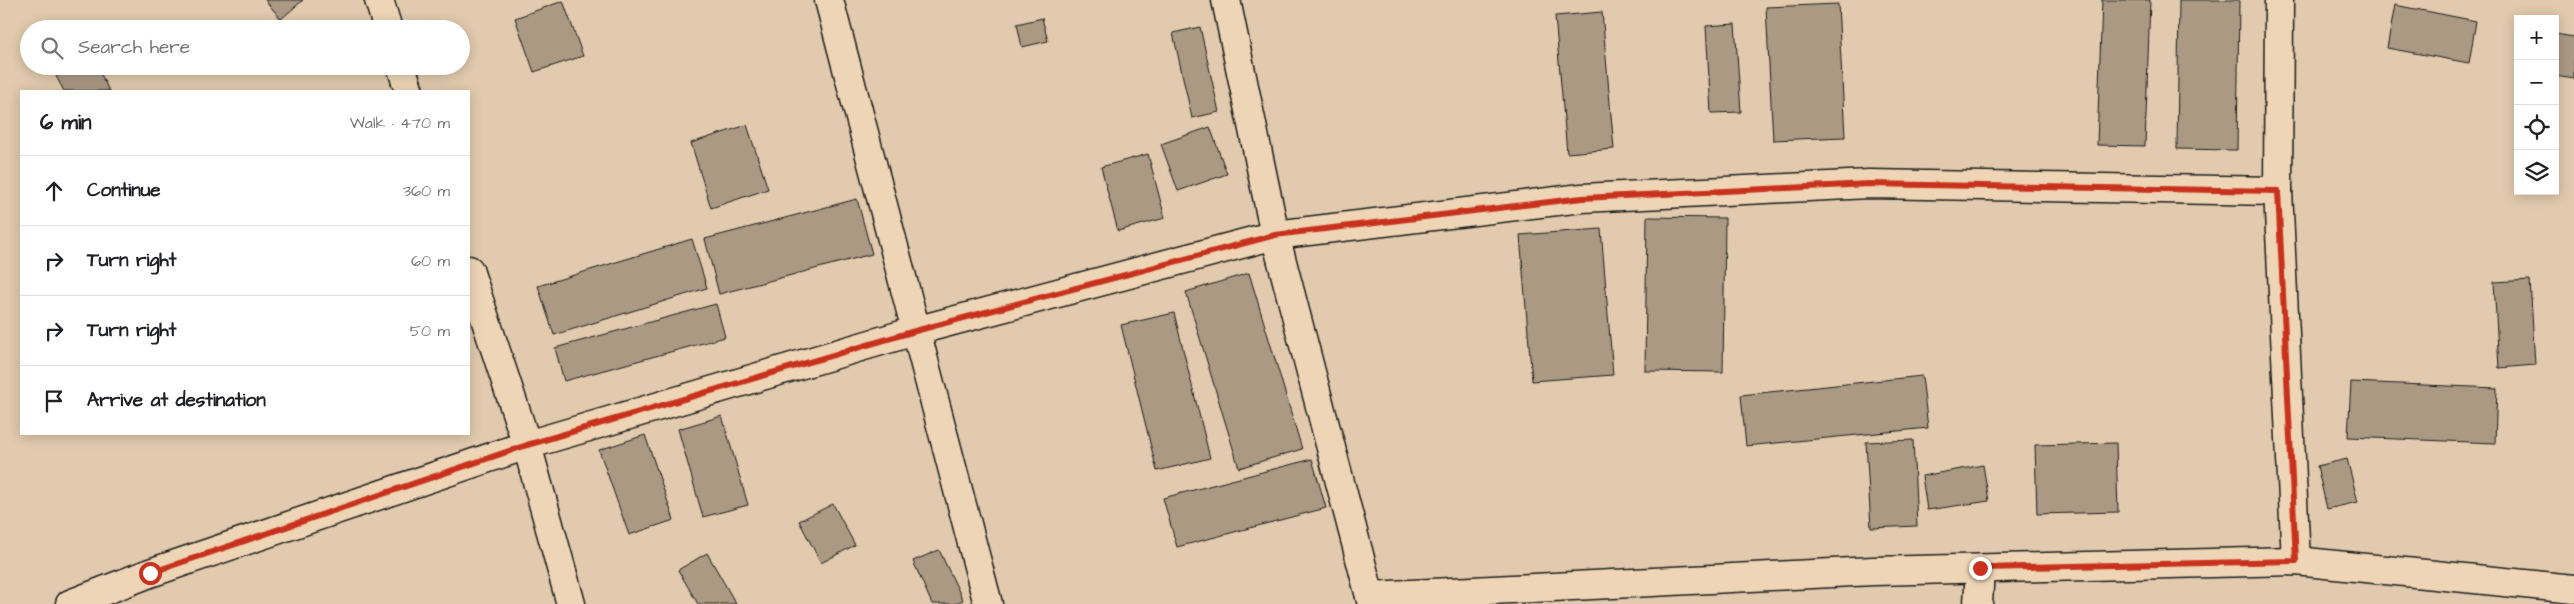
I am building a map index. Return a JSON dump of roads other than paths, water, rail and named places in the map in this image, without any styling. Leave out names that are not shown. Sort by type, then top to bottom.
[{"type":"street","points":[[378,0],[385,20]]},
{"type":"street","points":[[829,0],[988,604]]},
{"type":"street","points":[[1226,0],[1275,235],[1371,600],[1873,571],[2296,561],[2574,589]]},
{"type":"street","points":[[2279,0],[2278,191],[2296,561]]},
{"type":"street","points":[[404,75],[409,90]]},
{"type":"street","points":[[70,604],[150,573],[527,445],[915,331],[1275,235],[1582,198],[1869,184],[2278,191]]},
{"type":"street","points":[[470,273],[527,445],[571,604]]},
{"type":"street","points":[[1978,604],[1980,568]]}]
